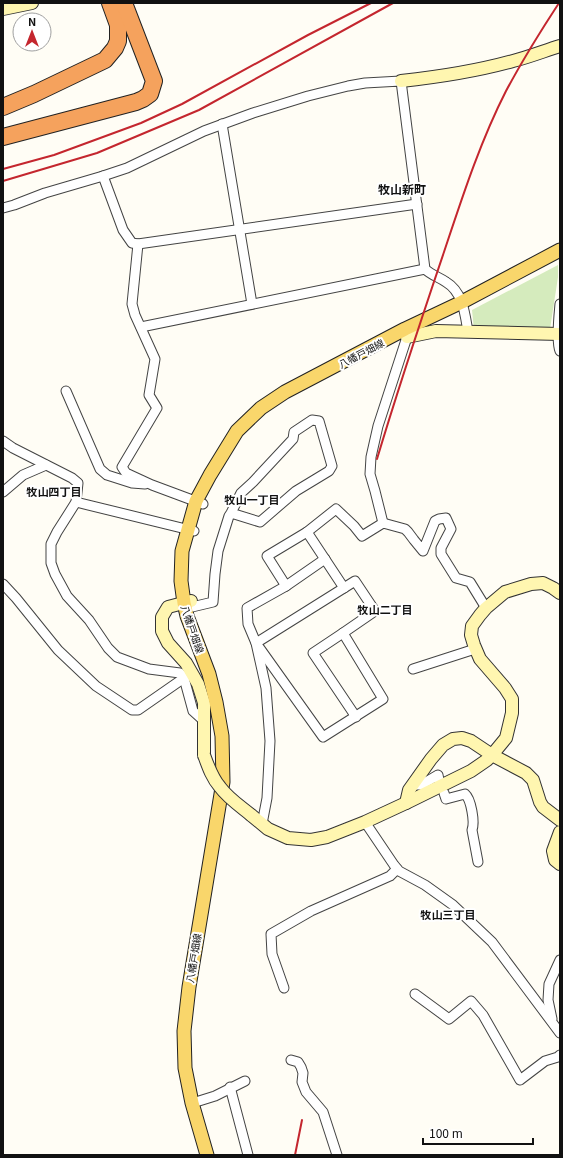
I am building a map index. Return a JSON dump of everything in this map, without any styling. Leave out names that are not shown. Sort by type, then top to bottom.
[{"type":"highway","points":[[3,107],[105,60],[115,48],[119,33],[117,21],[110,3]]},
{"type":"highway","points":[[3,137],[136,102],[150,94],[154,81],[124,3]]},
{"type":"main road","name":"八幡戸畑線","points":[[200,503],[242,436],[265,415],[287,400],[407,337],[560,250]]},
{"type":"main road","name":"八幡戸畑線","points":[[207,1155],[192,1104],[185,1068],[184,1031],[189,987],[223,782],[222,736],[216,702],[209,674],[187,616],[189,603],[188,580],[191,530],[210,474],[237,431],[261,408],[284,392],[405,330],[463,306],[560,259]]},
{"type":"main road","name":"八幡戸畑線","points":[[189,603],[216,671],[229,735],[230,782],[211,889],[196,988],[192,1032],[193,1072],[198,1101],[215,1155]]},
{"type":"street","points":[[3,9],[32,3]]},
{"type":"street","points":[[3,208],[45,193],[127,168],[204,131],[308,96],[365,83],[430,78],[482,68],[514,61],[560,46]]},
{"type":"street","points":[[401,81],[425,269],[430,274],[447,282],[454,288],[463,306],[468,332]]},
{"type":"street","points":[[222,124],[252,304]]},
{"type":"street","points":[[103,176],[123,230],[132,243],[138,244],[417,204]]},
{"type":"street","points":[[138,244],[132,304],[154,359],[149,395],[157,408],[122,467],[126,473],[152,485],[200,503]]},
{"type":"street","points":[[141,327],[425,269]]},
{"type":"street","points":[[560,304],[558,348],[560,350]]},
{"type":"street","points":[[382,523],[370,474],[370,457],[378,426],[407,337],[436,331],[559,334]]},
{"type":"street","points":[[66,391],[100,469],[107,475],[132,483],[152,485]]},
{"type":"street","points":[[231,513],[260,522],[296,491],[329,470],[332,466],[319,421],[312,420],[294,432],[293,439],[241,493],[231,513],[218,551],[213,602],[189,603],[168,608],[162,617],[162,630],[168,643],[186,663],[198,684],[204,703],[204,755],[211,773],[219,786],[231,799],[268,829],[288,838],[311,840],[327,837],[365,822],[471,772],[492,755],[506,738],[512,713],[512,699],[505,688],[480,659],[475,649],[472,626],[486,608],[505,592],[530,584],[543,583],[560,593]]},
{"type":"street","points":[[3,441],[13,448],[72,478],[78,483],[76,502],[51,544],[51,563],[54,574],[67,596],[89,620],[108,648],[117,657],[149,669],[180,673],[184,678],[193,711],[204,721]]},
{"type":"street","points":[[3,492],[23,475],[46,465]]},
{"type":"street","points":[[76,502],[191,530]]},
{"type":"street","points":[[286,586],[267,556],[307,532],[336,509],[362,536],[382,523],[405,529],[423,551],[435,521],[446,518],[451,530],[441,548],[441,554],[456,578],[470,582],[486,608]]},
{"type":"street","points":[[307,532],[344,588]]},
{"type":"street","points":[[262,824],[267,798],[270,741],[266,688],[256,643],[248,624],[247,608],[286,586],[325,559]]},
{"type":"street","points":[[256,643],[355,581],[375,611],[313,652],[356,717]]},
{"type":"street","points":[[3,584],[69,661],[96,686],[132,710],[138,710],[184,678]]},
{"type":"street","points":[[256,643],[323,737],[383,699],[343,633]]},
{"type":"street","points":[[413,669],[475,649]]},
{"type":"street","points":[[406,803],[409,790],[431,759],[444,745],[453,739],[462,738],[471,741],[492,755],[526,773],[533,780],[543,807],[560,820]]},
{"type":"street","points":[[413,785],[421,785],[438,776],[439,780]]},
{"type":"street","points":[[444,793],[446,799],[465,794],[469,797],[474,825],[472,830],[478,862]]},
{"type":"street","points":[[365,822],[399,871],[425,885],[453,905],[492,942],[560,1033]]},
{"type":"street","points":[[560,832],[553,851],[554,860],[560,864]]},
{"type":"street","points":[[284,988],[272,954],[271,934],[311,911],[390,876],[397,869]]},
{"type":"street","points":[[553,1022],[548,1000],[550,984],[560,960]]},
{"type":"street","points":[[414,994],[449,1019],[471,1001],[483,1015],[520,1080],[545,1061],[560,1055]]},
{"type":"street","points":[[291,1060],[298,1062],[301,1067],[303,1073],[302,1082],[306,1092],[322,1112],[337,1155]]},
{"type":"street","points":[[198,1101],[215,1096],[244,1080]]},
{"type":"street","points":[[230,1087],[248,1155]]},
{"type":"green space","points":[[558,265],[558,277],[550,329],[474,330],[472,310]]},
{"type":"railway","points":[[3,169],[54,155],[141,123],[182,104],[308,35],[371,3]]},
{"type":"railway","points":[[3,181],[97,153],[199,110],[393,3]]},
{"type":"railway","points":[[377,459],[401,381],[480,150],[506,91],[531,47],[559,3]]},
{"type":"railway","points":[[295,1155],[302,1120]]},
{"type":"district","name":"牧山新町","points":[[402,188]]},
{"type":"district","name":"牧山四丁目","points":[[54,491]]},
{"type":"district","name":"牧山一丁目","points":[[252,499]]},
{"type":"district","name":"牧山二丁目","points":[[385,609]]},
{"type":"district","name":"牧山三丁目","points":[[448,914]]}]
